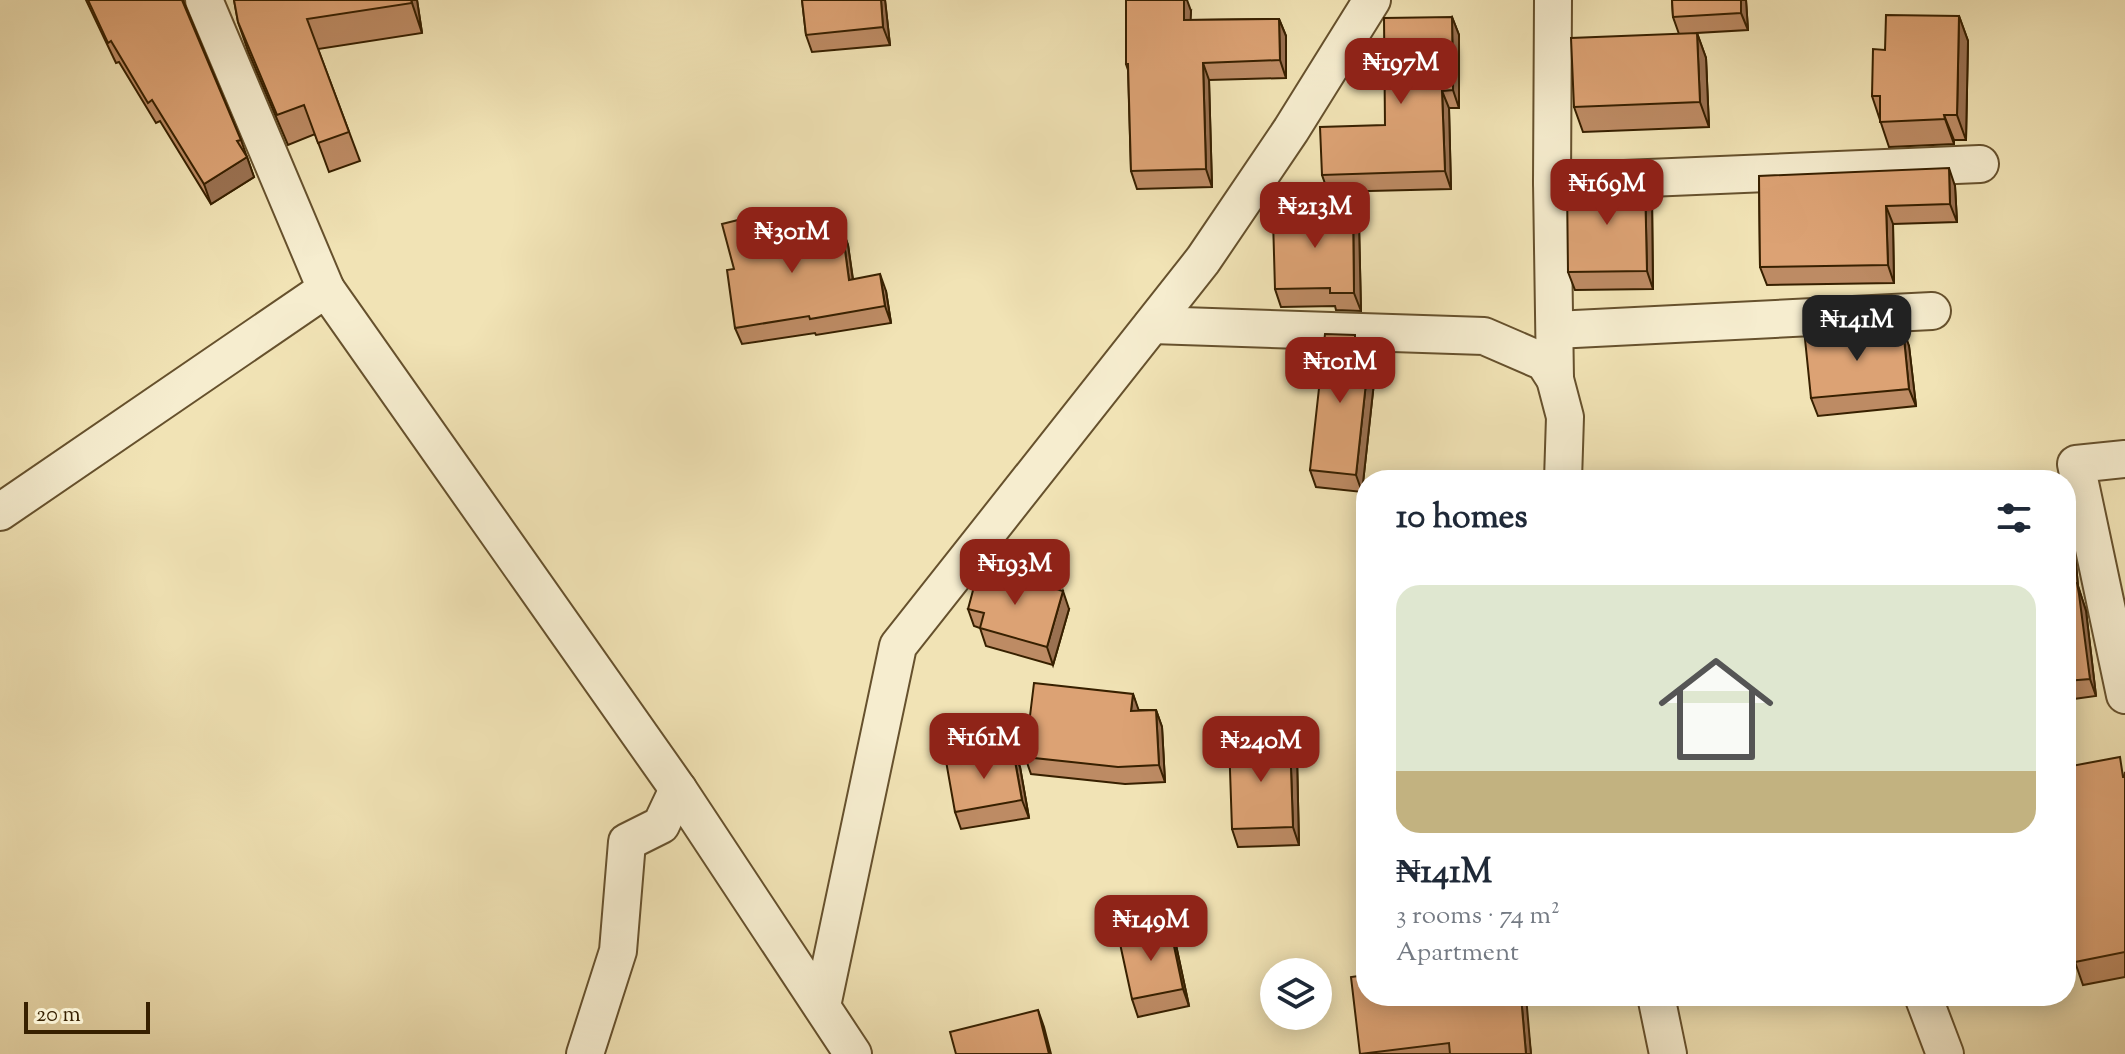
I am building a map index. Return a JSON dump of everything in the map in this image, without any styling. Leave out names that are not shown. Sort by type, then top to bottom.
[{"type":"street","points":[[204,0],[326,289],[678,789],[853,1054]]},
{"type":"street","points":[[822,1006],[898,646],[1203,260],[1282,143],[1372,0]]},
{"type":"street","points":[[1553,0],[1555,379],[1565,417],[1563,470]]},
{"type":"street","points":[[1552,182],[1980,164]]},
{"type":"street","points":[[0,512],[326,289]]},
{"type":"street","points":[[1555,330],[1932,311]]},
{"type":"street","points":[[1152,325],[1484,336],[1544,362],[1555,379]]},
{"type":"street","points":[[2125,459],[2076,464],[2125,695]]},
{"type":"street","points":[[585,1054],[618,951],[627,842],[661,825],[678,789]]},
{"type":"street","points":[[1658,1006],[1668,1054]]},
{"type":"street","points":[[1927,1006],[1945,1054]]},
{"type":"building","points":[[88,0],[182,0],[241,140],[237,141],[247,157],[204,184],[152,100],[148,103],[111,41],[108,43]]},
{"type":"building","points":[[234,0],[411,0],[412,3],[307,19],[349,132],[318,143],[304,105],[277,115],[238,22]]},
{"type":"building","points":[[802,0],[881,0],[883,27],[806,35]]},
{"type":"building","points":[[1126,0],[1184,0],[1184,20],[1279,19],[1280,60],[1203,63],[1206,169],[1131,171]]},
{"type":"building","points":[[1672,0],[1741,0],[1741,13],[1673,17]]},
{"type":"building","points":[[1886,15],[1959,16],[1957,115],[1944,115],[1945,119],[1880,122],[1880,96],[1872,96],[1873,49],[1885,50]]},
{"type":"building","points":[[1452,17],[1453,90],[1442,91],[1445,171],[1322,175],[1320,127],[1385,125],[1384,18]]},
{"type":"building","points":[[1697,33],[1700,102],[1574,107],[1571,38]]},
{"type":"building","points":[[1949,168],[1950,204],[1886,206],[1888,265],[1760,267],[1759,176]]},
{"type":"building","points":[[1645,181],[1647,271],[1568,272],[1567,185]]},
{"type":"building","points":[[1353,206],[1354,293],[1330,293],[1330,288],[1275,289],[1273,219],[1298,218],[1298,207]]},
{"type":"building","points":[[766,213],[774,239],[842,228],[849,280],[880,274],[885,306],[735,328],[727,270],[734,269],[722,224]]},
{"type":"building","points":[[1903,328],[1909,389],[1811,398],[1805,339]]},
{"type":"building","points":[[1325,334],[1355,335],[1355,345],[1370,346],[1356,475],[1310,470]]},
{"type":"building","points":[[979,568],[1063,591],[1047,647],[980,628],[984,613],[968,609]]},
{"type":"building","points":[[2076,583],[2079,594],[2090,679],[2076,680]]},
{"type":"building","points":[[1034,683],[1133,694],[1131,711],[1156,710],[1159,765],[1118,767],[1025,757]]},
{"type":"building","points":[[1290,739],[1293,827],[1232,829],[1229,741]]},
{"type":"building","points":[[1013,750],[1022,800],[955,812],[946,761]]},
{"type":"building","points":[[2120,757],[2125,777],[2125,952],[2076,962],[2076,765]]},
{"type":"building","points":[[1170,927],[1183,989],[1132,999],[1119,939]]},
{"type":"building","points":[[1356,976],[1356,1006],[1522,1006],[1526,1054],[1450,1054],[1449,1043],[1360,1054],[1351,977]]},
{"type":"building","points":[[1038,1010],[1049,1054],[956,1054],[950,1032]]}]
